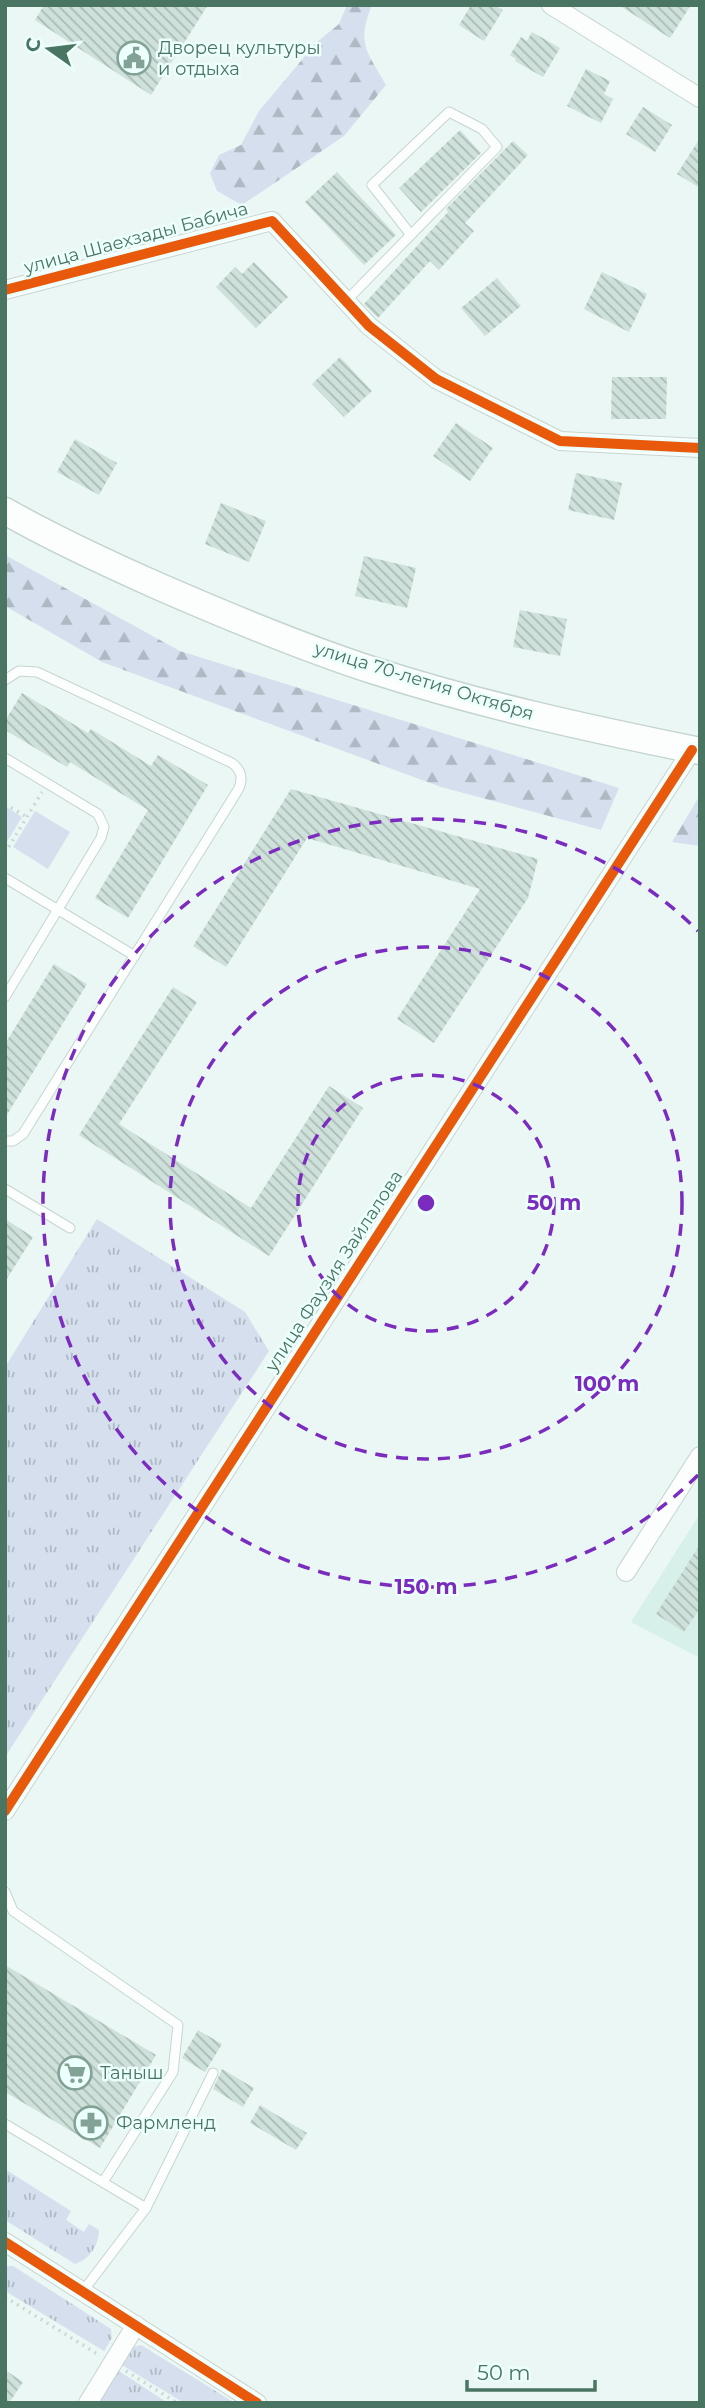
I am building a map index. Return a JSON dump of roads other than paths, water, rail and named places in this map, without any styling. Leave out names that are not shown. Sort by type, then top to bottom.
[{"type":"main road","name":"улица 70-летия Октября","points":[[5,511],[95,558],[182,597],[376,671],[580,726],[696,750]]},
{"type":"street","points":[[551,5],[700,98]]},
{"type":"street","name":"улица Шаехзады Бабича","points":[[5,290],[272,220],[369,326],[436,379],[560,441],[700,448]]},
{"type":"street","name":"улица Фаузия Зайлалова","points":[[5,1811],[696,750]]},
{"type":"street","points":[[626,1572],[700,1456]]},
{"type":"street","points":[[6,2244],[257,2403]]},
{"type":"street","points":[[88,2403],[136,2325]]},
{"type":"lane","points":[[346,301],[411,235],[497,147],[482,129],[449,111],[372,185],[411,235]]},
{"type":"lane","points":[[5,680],[19,671],[37,672],[232,763],[241,773],[238,790],[23,1134],[13,1141],[5,1142]]},
{"type":"lane","points":[[5,758],[98,814],[104,827],[101,838],[5,997]]},
{"type":"lane","points":[[5,878],[135,956]]},
{"type":"lane","points":[[5,1189],[70,1228]]},
{"type":"lane","points":[[5,1892],[13,1911],[178,2025],[173,2072],[103,2182]]},
{"type":"lane","points":[[83,2291],[146,2208],[213,2074]]},
{"type":"lane","points":[[5,2124],[146,2208]]},
{"type":"place","name":"Дворец культуры и отдыха","points":[[134,58]]},
{"type":"place","name":"Таныш","points":[[75,2073]]},
{"type":"place","name":"Фармленд","points":[[91,2123]]}]
